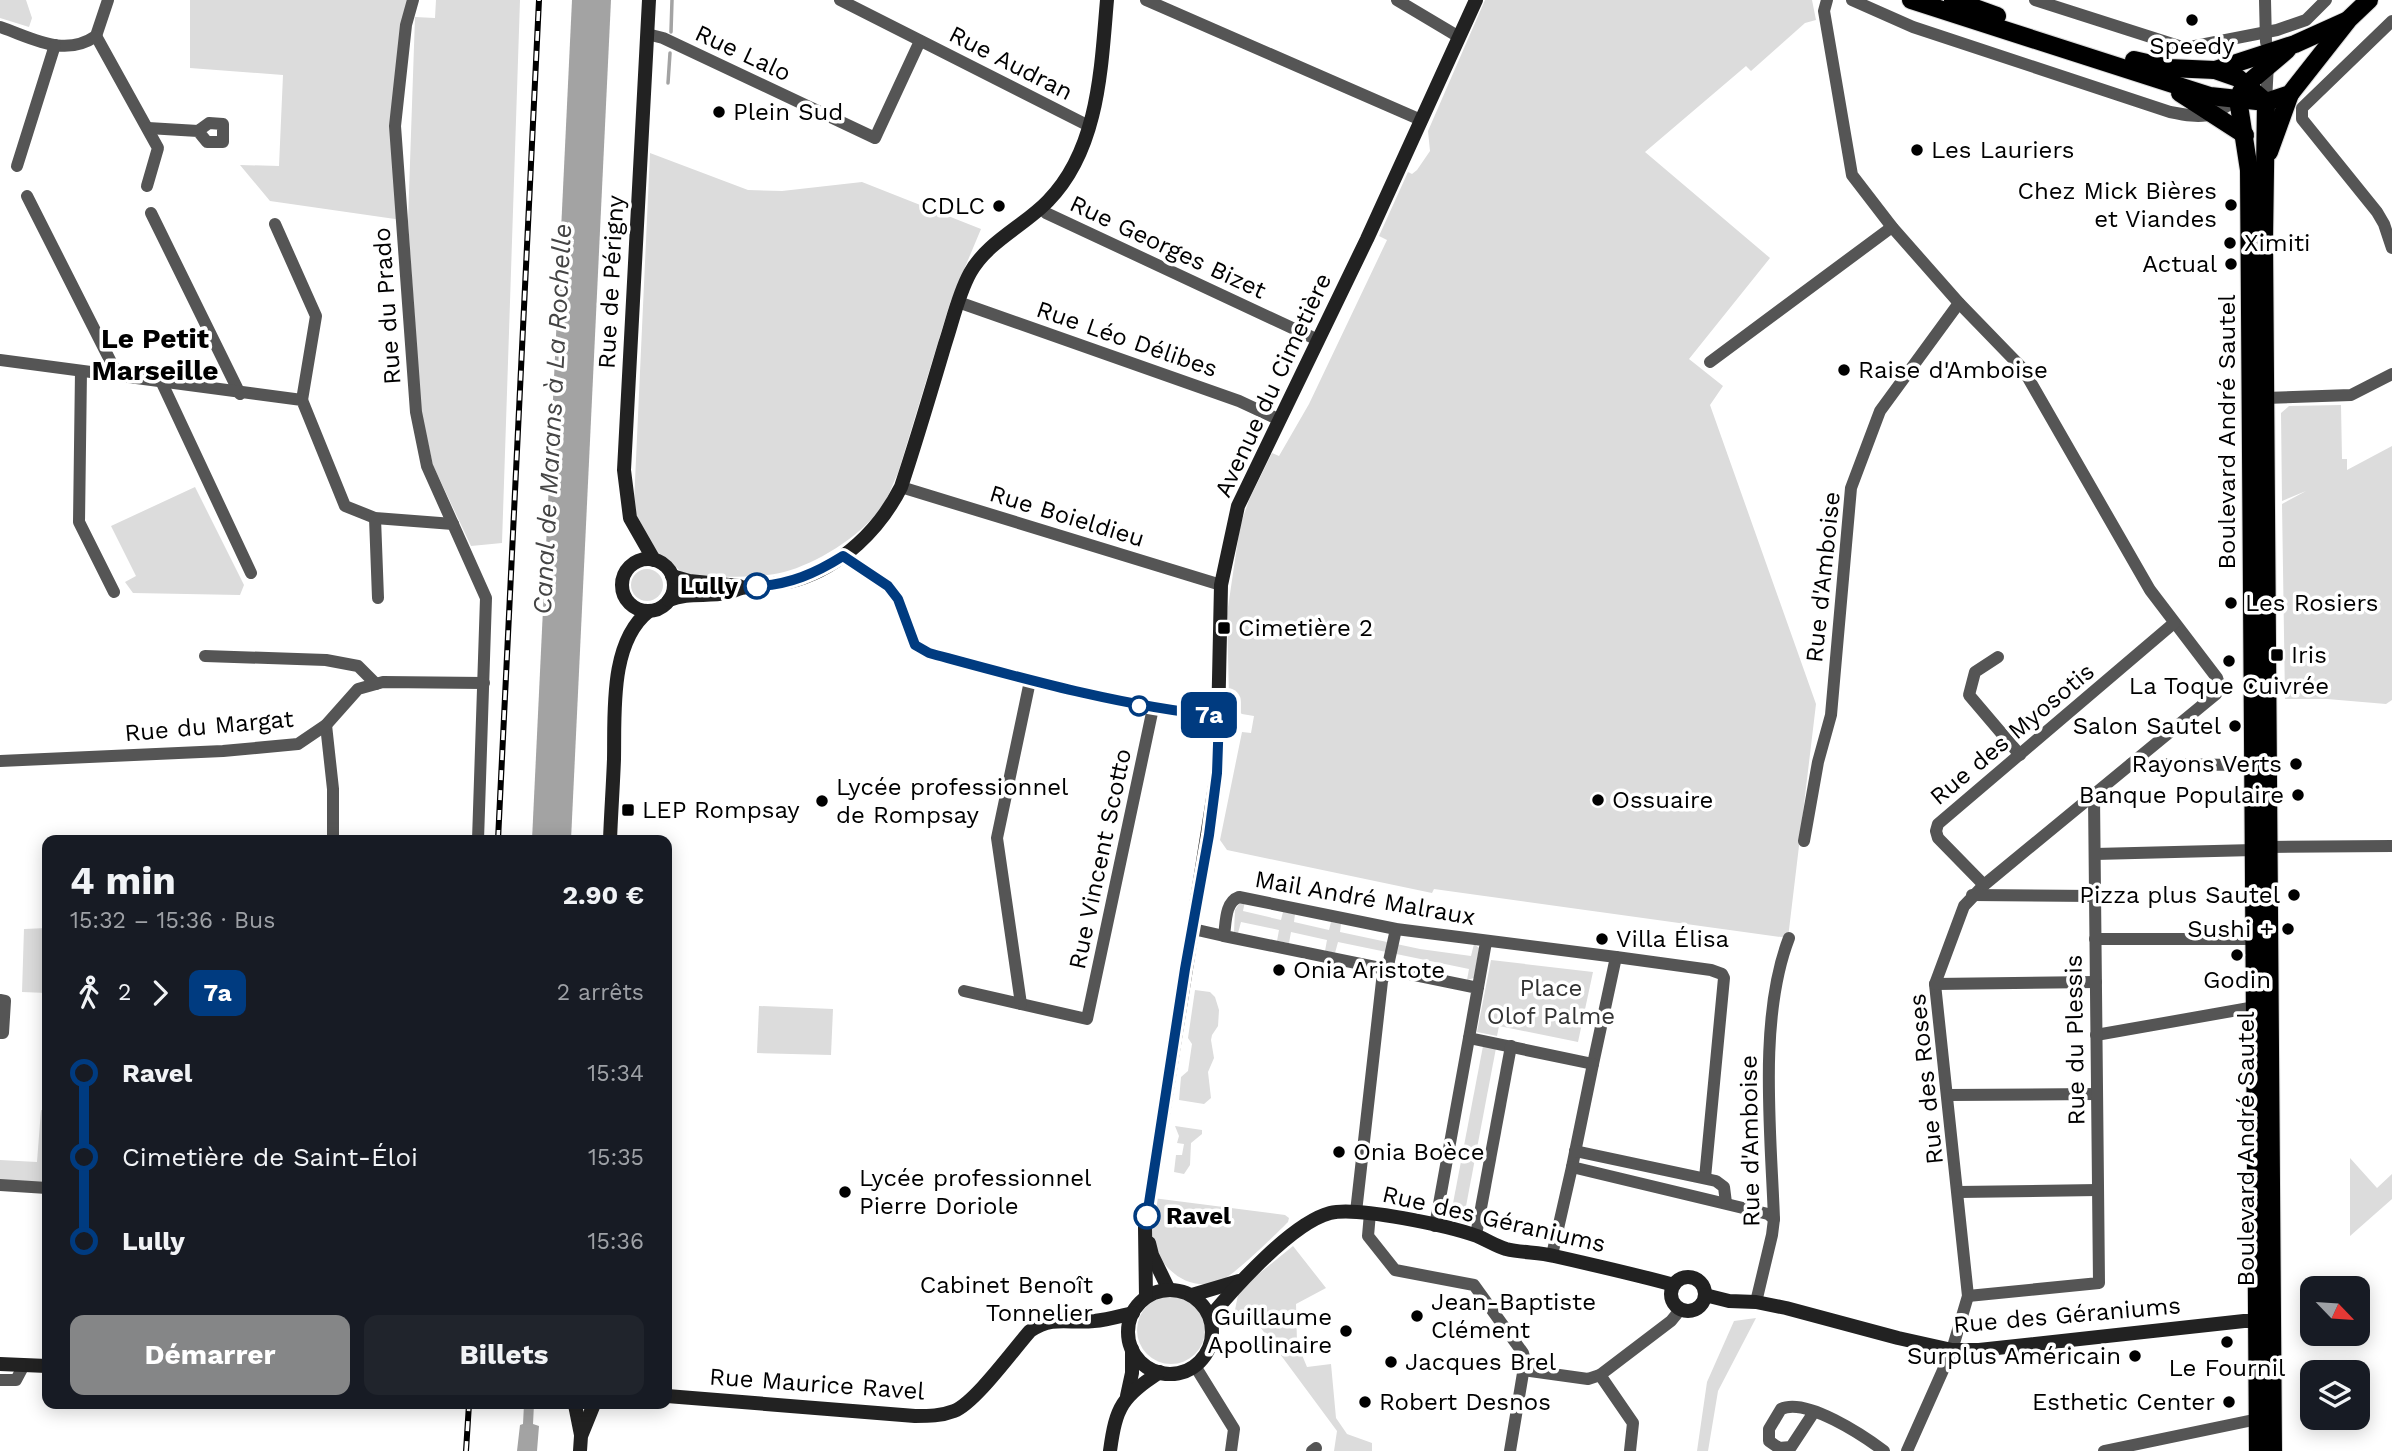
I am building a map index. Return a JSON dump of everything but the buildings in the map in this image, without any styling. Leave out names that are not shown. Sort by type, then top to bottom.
[{"type":"main road","points":[[1911,0],[2210,96],[2243,91],[2266,102],[2290,94]]},
{"type":"main road","points":[[1953,0],[2148,65],[2184,70],[2215,70],[2238,78],[2243,91]]},
{"type":"main road","points":[[2264,165],[2290,94],[2349,19],[2369,0]]},
{"type":"main road","points":[[2215,70],[2267,50],[2295,44],[2349,19]]},
{"type":"main road","points":[[2243,91],[2267,50]]},
{"type":"main road","points":[[2163,82],[2245,135]]},
{"type":"main road","name":"Boulevard André Sautel","points":[[2243,91],[2249,170],[2253,765],[2261,849],[2255,939],[2255,1007],[2264,1321],[2273,1451]]},
{"type":"main road","name":"Boulevard André Sautel","points":[[2258,1451],[2264,1321],[2261,849],[2266,102]]},
{"type":"street","points":[[107,0],[96,36],[158,148],[147,186]]},
{"type":"street","name":"Rue du Prado","points":[[413,0],[406,25],[394,126],[415,412],[427,466],[486,598],[484,683]]},
{"type":"street","name":"Rue de Périgny","points":[[649,0],[624,470],[630,518],[654,560]]},
{"type":"street","name":"Rue Audran","points":[[840,0],[1089,125]]},
{"type":"street","points":[[673,576],[689,582],[744,587],[769,586],[795,580],[821,570],[843,556],[883,518],[901,487],[958,302],[972,270],[982,257],[1041,207],[1062,185],[1073,168],[1089,125],[1101,69],[1107,0]]},
{"type":"street","points":[[1146,0],[1421,121]]},
{"type":"street","points":[[1397,0],[1460,37]]},
{"type":"street","name":"Avenue du Cimetière","points":[[1146,1297],[1145,1228],[1217,773],[1221,585],[1238,506],[1476,0]]},
{"type":"street","points":[[1827,0],[1824,11],[1852,175],[1892,227],[1959,303],[2023,369],[2128,555],[2174,623]]},
{"type":"street","points":[[1852,0],[1913,27],[2170,112],[2194,117],[2214,115],[2243,91]]},
{"type":"street","points":[[2037,0],[2185,48],[2267,50],[2306,20],[2326,0]]},
{"type":"street","points":[[2264,0],[2266,102]]},
{"type":"street","points":[[2391,239],[2377,212],[2302,119],[2302,108],[2392,21]]},
{"type":"street","points":[[0,26],[55,45],[71,47],[96,36]]},
{"type":"street","name":"Rue Lalo","points":[[648,34],[663,38],[875,138],[920,41]]},
{"type":"street","points":[[17,166],[55,45]]},
{"type":"street","points":[[148,128],[198,131]]},
{"type":"street","points":[[27,196],[118,376]]},
{"type":"street","name":"Rue Georges Bizet","points":[[1041,207],[1046,213],[1318,340]]},
{"type":"street","points":[[151,212],[240,394]]},
{"type":"street","points":[[275,224],[316,316],[302,400],[345,506],[375,518],[453,524]]},
{"type":"street","points":[[1710,362],[1892,227]]},
{"type":"street","name":"Rue Léo Délibes","points":[[958,302],[1239,401],[1280,420]]},
{"type":"street","name":"Rue d'Amboise","points":[[1804,841],[1818,762],[1831,715],[1851,488],[1880,411],[1959,303]]},
{"type":"street","points":[[0,360],[240,394],[302,400]]},
{"type":"street","points":[[81,371],[79,522],[114,592]]},
{"type":"street","points":[[2265,398],[2351,396],[2392,374]]},
{"type":"street","points":[[162,383],[251,573]]},
{"type":"street","name":"Rue Boieldieu","points":[[901,487],[1221,585]]},
{"type":"street","points":[[375,518],[378,598]]},
{"type":"street","points":[[843,556],[888,586],[898,599],[915,645],[929,653],[1030,681],[1153,708],[1219,716]]},
{"type":"street","points":[[669,600],[674,589],[673,576],[665,565],[654,560],[641,560],[629,566],[621,584],[624,597],[641,611],[660,608],[669,600],[680,596],[727,593],[744,587]]},
{"type":"street","points":[[610,835],[614,691],[627,638],[640,618],[649,611]]},
{"type":"street","name":"Rue des Roses","points":[[1907,1451],[1952,1350],[1968,1296],[1936,984],[1964,906],[1972,895],[2216,694],[2220,687],[2217,678],[2174,623]]},
{"type":"street","name":"Rue des Myosotis","points":[[1984,885],[1938,838],[1938,824],[2174,623]]},
{"type":"street","points":[[205,656],[326,660],[358,666],[376,684]]},
{"type":"street","points":[[1997,657],[1975,672],[1969,695],[2020,755]]},
{"type":"street","points":[[964,991],[1021,1004],[997,838],[1030,681]]},
{"type":"street","name":"Rue du Margat","points":[[0,761],[223,751],[298,744],[326,725],[358,688],[383,682],[484,683]]},
{"type":"street","points":[[478,835],[484,683]]},
{"type":"street","name":"Rue Vincent Scotto","points":[[1021,1004],[1087,1019],[1153,708]]},
{"type":"street","points":[[326,725],[333,789],[333,835]]},
{"type":"street","points":[[2131,764],[2253,765]]},
{"type":"street","name":"Rue du Plessis","points":[[1968,1296],[2099,1283],[2094,796]]},
{"type":"street","points":[[2095,854],[2392,846]]},
{"type":"street","points":[[1972,895],[2095,896]]},
{"type":"street","name":"Mail André Malraux","points":[[1224,936],[1229,904],[1239,897],[1395,929],[1486,942]]},
{"type":"street","points":[[1193,929],[1478,988]]},
{"type":"street","points":[[1395,929],[1387,970],[1382,981],[1363,1213],[1368,1236],[1395,1270],[1474,1285],[1523,1353],[1523,1370],[1510,1451]]},
{"type":"street","name":"Rue d'Amboise","points":[[1756,1303],[1774,1219],[1769,1048],[1781,960],[1789,938]]},
{"type":"street","points":[[2095,939],[2255,939]]},
{"type":"street","points":[[1434,1226],[1486,942],[1616,957],[1711,970],[1722,974],[1724,978],[1705,1178]]},
{"type":"street","points":[[1552,1255],[1616,957]]},
{"type":"street","points":[[1936,984],[2096,982]]},
{"type":"street","points":[[0,1000],[5,1000],[3,1033],[0,1032]]},
{"type":"street","points":[[2096,1035],[2255,1007]]},
{"type":"street","points":[[1469,1038],[1593,1064]]},
{"type":"street","points":[[1476,1236],[1511,1046]]},
{"type":"street","points":[[1948,1096],[2097,1094]]},
{"type":"street","points":[[1575,1151],[1716,1181],[1724,1187],[1726,1203]]},
{"type":"street","points":[[1572,1167],[1726,1203],[1768,1214],[1774,1219]]},
{"type":"street","points":[[0,1185],[42,1188]]},
{"type":"street","points":[[1959,1192],[2098,1190]]},
{"type":"street","name":"Rue des Géraniums","points":[[1210,1317],[1241,1280],[1307,1223],[1328,1214],[1363,1213],[1434,1226],[1476,1236],[1507,1249],[1552,1255],[1674,1284]]},
{"type":"street","name":"Avenue du Cimetière","points":[[1145,1228],[1152,1255],[1169,1290]]},
{"type":"street","points":[[1682,1278],[1694,1278],[1703,1284],[1706,1295],[1701,1306],[1686,1311],[1680,1310],[1671,1296],[1674,1284],[1682,1278]]},
{"type":"street","name":"Rue des Géraniums","points":[[1192,1296],[1241,1280]]},
{"type":"street","points":[[1110,1451],[1117,1413],[1127,1396],[1132,1373],[1130,1341],[1133,1313],[1146,1297],[1169,1290],[1192,1296],[1203,1305],[1210,1317],[1213,1332],[1210,1346],[1195,1366],[1182,1372],[1160,1372],[1148,1367],[1138,1359],[1130,1341]]},
{"type":"street","name":"Rue des Géraniums","points":[[1706,1295],[1729,1301],[1756,1303],[1952,1350],[1979,1350],[2264,1321]]},
{"type":"street","points":[[1523,1370],[1588,1379],[1600,1375],[1671,1321],[1680,1310]]},
{"type":"street","name":"Rue Maurice Ravel","points":[[672,1396],[937,1416],[957,1410],[971,1398],[1030,1331],[1042,1323],[1063,1320],[1093,1322],[1133,1313]]},
{"type":"street","name":"Rue Maurice Ravel","points":[[1093,1322],[1130,1341]]},
{"type":"street","points":[[0,1364],[42,1366]]},
{"type":"street","points":[[0,1380],[16,1380],[24,1365]]},
{"type":"street","points":[[1195,1366],[1234,1429],[1231,1451]]},
{"type":"street","points":[[1127,1396],[1160,1372]]},
{"type":"street","points":[[1600,1375],[1633,1423],[1630,1451]]},
{"type":"street","points":[[575,1409],[581,1436],[580,1451]]},
{"type":"street","points":[[581,1436],[591,1409]]},
{"type":"street","points":[[1814,1412],[1860,1432],[1884,1451]]},
{"type":"street","points":[[2104,1451],[2258,1419]]},
{"type":"green space","points":[[0,0],[26,0],[32,18],[29,27],[0,18]]},
{"type":"green space","points":[[190,0],[413,0],[395,126],[402,220],[270,201],[240,165],[279,166],[283,75],[190,68]]},
{"type":"green space","points":[[436,0],[520,0],[502,543],[471,546],[433,465],[421,412],[408,221],[415,17],[435,18]]},
{"type":"green space","points":[[1485,0],[1812,0],[1816,20],[1805,23],[1751,71],[1746,66],[1645,152],[1770,258],[1689,359],[1723,386],[1710,405],[1816,704],[1788,938],[1434,889],[1432,893],[1227,850],[1220,840],[1242,732],[1251,733],[1254,716],[1242,714],[1234,708],[1229,698],[1227,614],[1240,526],[1249,500],[1272,453],[1279,456],[1309,404],[1387,240],[1379,236],[1408,172],[1412,174],[1417,170],[1430,151],[1428,131]]},
{"type":"green space","points":[[650,153],[748,190],[782,191],[862,182],[981,229],[950,303],[898,473],[887,498],[856,534],[798,568],[750,576],[684,575],[669,560],[654,552],[636,518],[634,503]]},
{"type":"green space","points":[[2341,405],[2342,459],[2347,459],[2347,470],[2392,446],[2392,700],[2386,704],[2285,699],[2282,504],[2306,491],[2282,501],[2281,413],[2289,406]]},
{"type":"green space","points":[[195,487],[244,585],[240,595],[133,593],[125,582],[136,576],[111,526]]},
{"type":"green space","points":[[647,569],[658,574],[663,585],[658,596],[647,601],[636,596],[631,585],[636,574]]},
{"type":"green space","points":[[1241,901],[1245,901],[1243,911],[1281,920],[1283,912],[1295,914],[1294,922],[1329,930],[1331,922],[1341,924],[1340,932],[1420,949],[1471,956],[1474,944],[1479,948],[1474,978],[1467,980],[1469,969],[1338,942],[1335,953],[1325,951],[1327,940],[1291,932],[1289,943],[1277,941],[1279,930],[1241,922],[1238,933],[1234,932],[1235,910]]},
{"type":"green space","points":[[42,928],[42,993],[22,992],[24,929]]},
{"type":"green space","name":"Place Olof Palme","points":[[1491,960],[1593,972],[1578,1042],[1499,1026],[1497,1036],[1477,1032]]},
{"type":"green space","points":[[1195,990],[1210,992],[1215,997],[1219,1010],[1218,1026],[1211,1040],[1214,1058],[1208,1072],[1211,1098],[1204,1104],[1179,1100],[1181,1077],[1188,1071],[1192,1044],[1188,1038]]},
{"type":"green space","points":[[759,1006],[833,1009],[831,1055],[757,1053]]},
{"type":"green space","points":[[1483,1046],[1496,1048],[1463,1222],[1450,1219]]},
{"type":"green space","points":[[41,1110],[42,1188],[0,1185],[0,1160],[37,1162]]},
{"type":"green space","points":[[1175,1126],[1202,1130],[1202,1134],[1191,1143],[1190,1165],[1184,1174],[1174,1172],[1176,1155],[1182,1155],[1184,1144],[1177,1143],[1179,1136]]},
{"type":"green space","points":[[2350,1158],[2377,1188],[2392,1174],[2392,1199],[2350,1236]]},
{"type":"green space","points":[[1153,1198],[1285,1215],[1289,1218],[1264,1245],[1225,1279],[1205,1284],[1193,1283],[1173,1272],[1157,1254],[1149,1227]]},
{"type":"green space","points":[[1293,1246],[1326,1288],[1296,1304],[1297,1343],[1307,1367],[1331,1364],[1336,1418],[1347,1434],[1372,1443],[1372,1451],[1334,1451],[1337,1431],[1249,1312],[1232,1325],[1239,1290]]},
{"type":"green space","points":[[1164,1296],[1178,1296],[1190,1301],[1200,1311],[1205,1330],[1200,1349],[1190,1359],[1178,1364],[1164,1364],[1152,1359],[1142,1349],[1137,1337],[1137,1323],[1142,1311],[1152,1301]]},
{"type":"green space","points":[[1756,1318],[1718,1391],[1708,1451],[1697,1451],[1707,1382],[1734,1321]]},
{"type":"shaded area","points":[[572,0],[611,0],[571,835],[532,835]]},
{"type":"shaded area","points":[[524,1409],[534,1409],[533,1424],[539,1426],[537,1451],[517,1451],[520,1425],[523,1424]]},
{"type":"waterway","points":[[671,32],[672,0]]},
{"type":"waterway","points":[[668,83],[670,53]]},
{"type":"railway","points":[[498,835],[539,0]]},
{"type":"railway","points":[[466,1451],[469,1409]]},
{"type":"bus line","name":"7a","points":[[757,586],[795,580],[821,570],[843,556],[888,586],[898,599],[915,645],[929,653],[1030,681],[1138,705],[1219,716],[1217,773],[1209,835],[1185,969],[1147,1216]]},
{"type":"place","name":"Speedy","points":[[2192,20]]},
{"type":"place","name":"Plein Sud","points":[[719,112]]},
{"type":"place","name":"Les Lauriers","points":[[1917,150]]},
{"type":"place","name":"Chez Mick Bières et Viandes","points":[[2231,205]]},
{"type":"place","name":"CDLC","points":[[999,206]]},
{"type":"place","name":"Ximiti","points":[[2230,243]]},
{"type":"place","name":"Actual","points":[[2231,264]]},
{"type":"place","name":"Raise d'Amboise","points":[[1844,370]]},
{"type":"place","name":"Lully","points":[[757,586]]},
{"type":"place","name":"Les Rosiers","points":[[2231,603]]},
{"type":"place","name":"Cimetière 2","points":[[1224,628]]},
{"type":"place","name":"Iris","points":[[2277,655]]},
{"type":"place","name":"La Toque Cuivrée","points":[[2229,661]]},
{"type":"place","name":"Salon Sautel","points":[[2235,726]]},
{"type":"place","name":"Rayons Verts","points":[[2296,764]]},
{"type":"place","name":"Banque Populaire","points":[[2298,795]]},
{"type":"place","name":"Ossuaire","points":[[1598,800]]},
{"type":"place","name":"Lycée professionnel de Rompsay","points":[[822,801]]},
{"type":"place","name":"LEP Rompsay","points":[[628,810]]},
{"type":"place","name":"Pizza plus Sautel","points":[[2294,895]]},
{"type":"place","name":"Sushi +","points":[[2288,929]]},
{"type":"place","name":"Villa Élisa","points":[[1602,939]]},
{"type":"place","name":"Godin","points":[[2237,955]]},
{"type":"place","name":"Onia Aristote","points":[[1279,970]]},
{"type":"place","name":"Onia Boèce","points":[[1339,1152]]},
{"type":"place","name":"Lycée professionnel Pierre Doriole","points":[[845,1192]]},
{"type":"place","name":"Ravel","points":[[1147,1216]]},
{"type":"place","name":"Cabinet Benoît Tonnelier","points":[[1107,1299]]},
{"type":"place","name":"Jean-Baptiste Clément","points":[[1417,1316]]},
{"type":"place","name":"Guillaume Apollinaire","points":[[1346,1331]]},
{"type":"place","name":"Le Fournil","points":[[2227,1342]]},
{"type":"place","name":"Surplus Américain","points":[[2135,1356]]},
{"type":"place","name":"Jacques Brel","points":[[1391,1362]]},
{"type":"place","name":"Robert Desnos","points":[[1365,1402]]},
{"type":"place","name":"Esthetic Center","points":[[2229,1402]]},
{"type":"district","name":"Le Petit Marseille","points":[[155,354]]},
{"type":"water label","name":"Canal de Marans à La Rochelle","points":[[552,419]]}]
